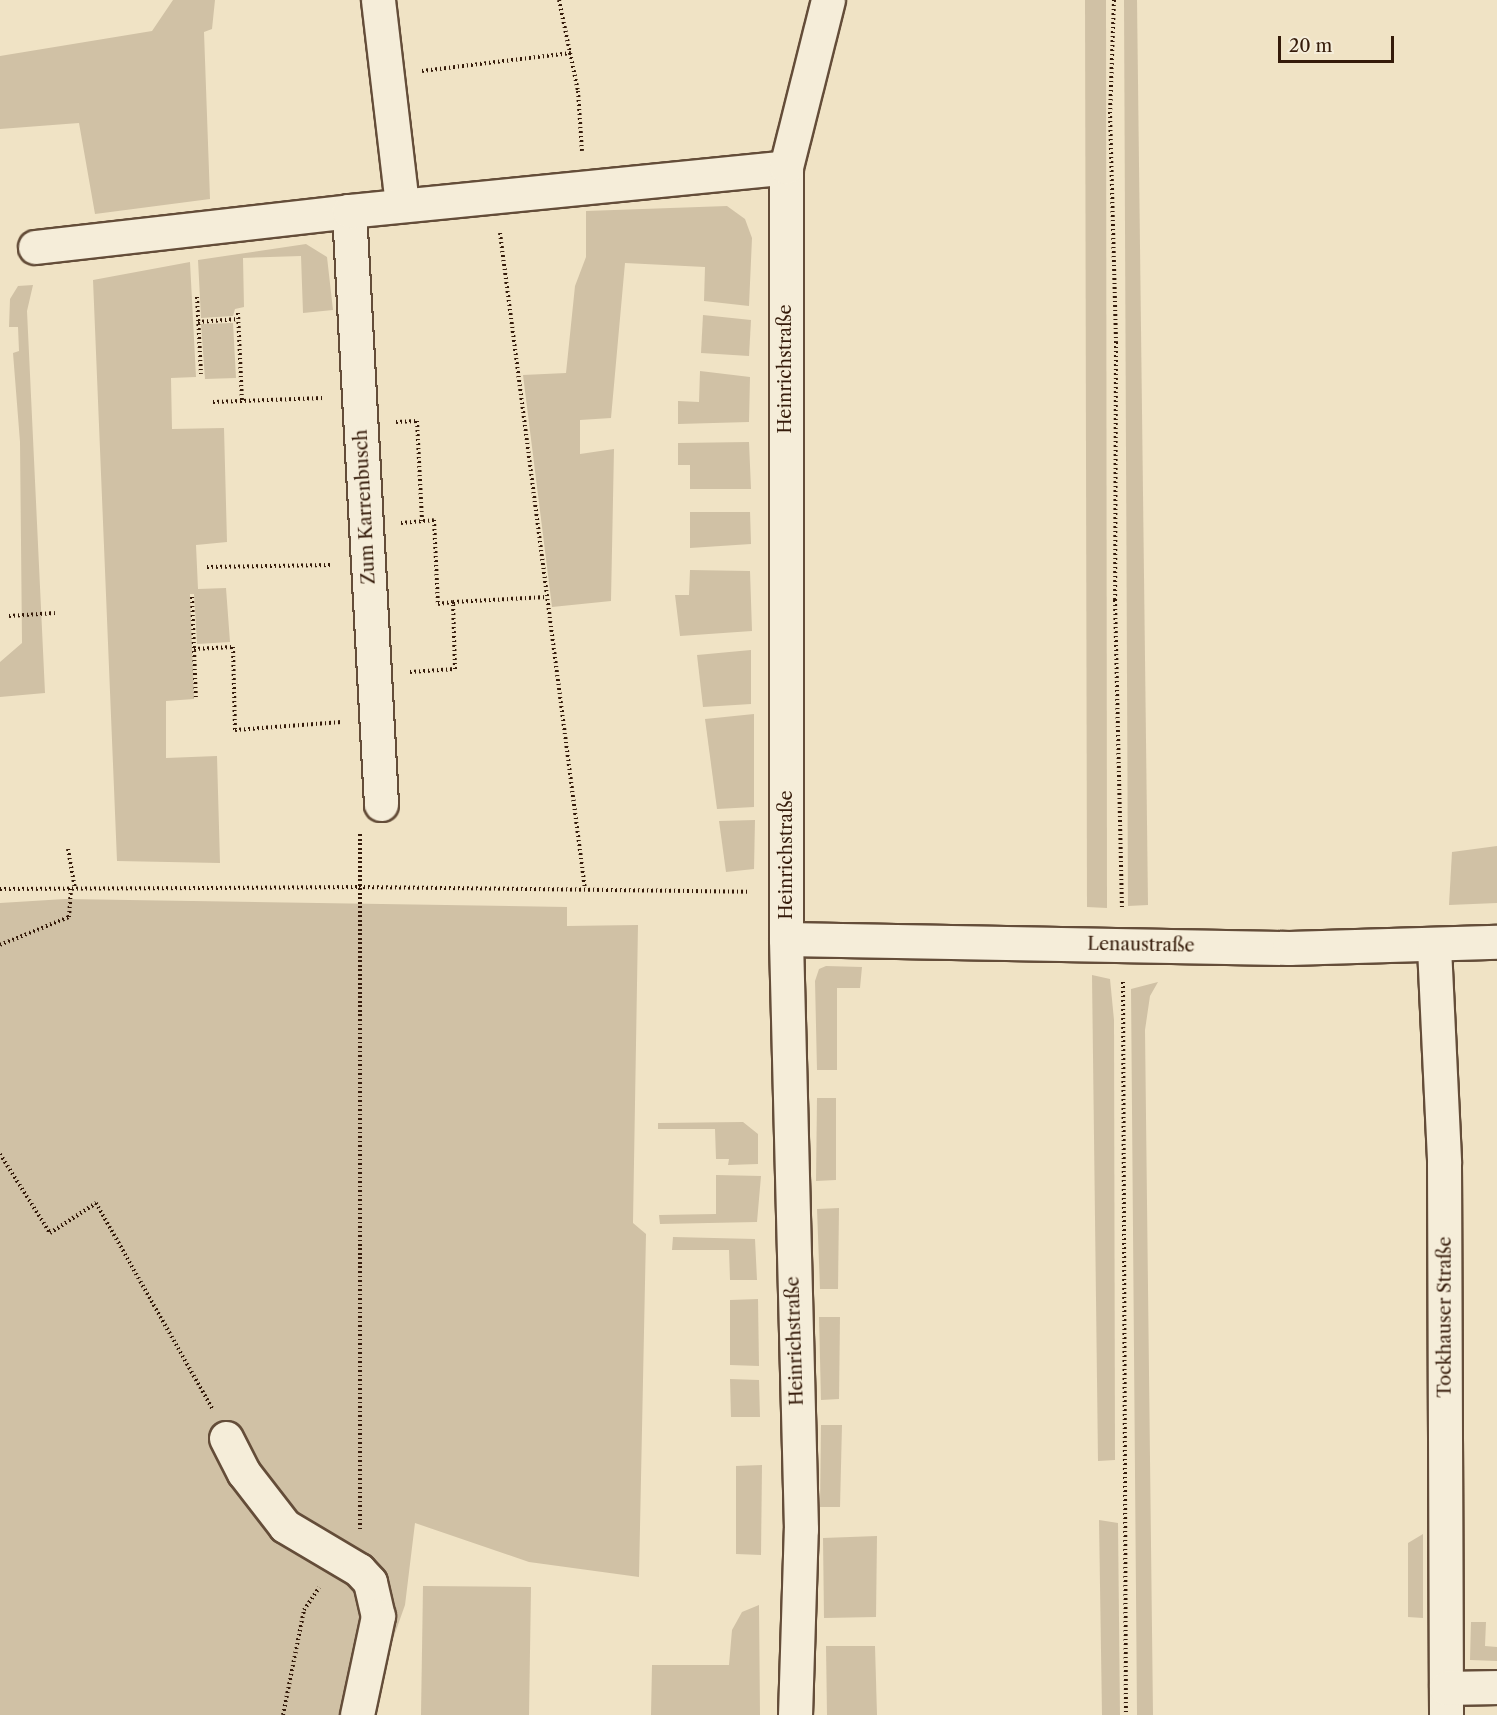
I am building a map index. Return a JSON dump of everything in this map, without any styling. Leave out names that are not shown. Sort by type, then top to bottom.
[{"type":"street","points":[[378,0],[402,205]]},
{"type":"street","name":"Heinrichstraße","points":[[795,1715],[801,1529],[786,939],[786,167],[828,0]]},
{"type":"street","points":[[35,247],[402,205],[786,167]]},
{"type":"street","name":"Zum Karrenbusch","points":[[349,211],[381,804]]},
{"type":"street","name":"Lenaustraße","points":[[786,939],[1434,946],[1497,942]]},
{"type":"street","name":"Tockhauser Straße","points":[[1434,946],[1444,1163],[1446,1701]]},
{"type":"street","points":[[226,1438],[243,1473],[285,1526],[359,1570],[370,1582],[378,1616],[357,1715]]},
{"type":"street","points":[[1446,1701],[1497,1687]]},
{"type":"path","points":[[559,0],[578,91],[585,187]]},
{"type":"path","points":[[1114,0],[1110,112],[1116,342],[1115,600],[1123,944],[1126,1715]]},
{"type":"path","points":[[387,75],[571,53]]},
{"type":"path","points":[[495,196],[585,889]]},
{"type":"path","points":[[197,297],[201,374]]},
{"type":"path","points":[[238,313],[242,401]]},
{"type":"path","points":[[198,322],[238,319]]},
{"type":"path","points":[[213,402],[242,401],[360,410],[417,421],[422,521]]},
{"type":"path","points":[[366,525],[434,520],[438,604],[547,597]]},
{"type":"path","points":[[207,567],[368,565]]},
{"type":"path","points":[[192,597],[196,700]]},
{"type":"path","points":[[374,674],[455,669],[453,602]]},
{"type":"path","points":[[9,616],[55,612]]},
{"type":"path","points":[[194,649],[233,647],[235,730],[376,719]]},
{"type":"path","points":[[359,1570],[360,821],[381,804]]},
{"type":"path","points":[[0,945],[69,917],[73,888],[68,849]]},
{"type":"path","points":[[0,889],[359,887],[786,893]]},
{"type":"path","points":[[0,1154],[50,1233],[96,1203],[195,1372],[226,1438]]},
{"type":"path","points":[[283,1715],[304,1610],[321,1584],[314,1544]]},
{"type":"shaded area","points":[[173,0],[215,0],[212,29],[204,32],[210,199],[95,214],[79,123],[0,129],[0,56],[152,31]]},
{"type":"shaded area","points":[[1085,0],[1106,0],[1107,908],[1087,907]]},
{"type":"shaded area","points":[[1124,0],[1137,0],[1148,905],[1128,906]]},
{"type":"shaded area","points":[[727,206],[745,219],[752,238],[749,306],[704,301],[705,267],[625,263],[611,418],[580,420],[580,454],[614,449],[611,601],[552,607],[523,375],[566,373],[575,286],[586,257],[586,211]]},
{"type":"shaded area","points":[[306,244],[327,257],[333,310],[303,313],[301,256],[243,258],[244,307],[235,309],[233,316],[201,318],[198,260]]},
{"type":"shaded area","points":[[190,262],[196,377],[171,378],[172,429],[224,428],[227,542],[196,545],[198,589],[226,588],[230,642],[197,644],[194,594],[190,594],[194,699],[166,701],[166,758],[217,756],[220,863],[117,861],[93,280]]},
{"type":"shaded area","points":[[33,285],[27,311],[45,693],[0,697],[0,662],[22,643],[20,442],[13,353],[19,351],[18,327],[9,327],[10,299],[18,286]]},
{"type":"shaded area","points":[[703,315],[751,320],[749,356],[701,353]]},
{"type":"shaded area","points":[[233,323],[236,378],[205,379],[201,324]]},
{"type":"shaded area","points":[[700,371],[750,377],[749,422],[678,424],[678,401],[699,402]]},
{"type":"shaded area","points":[[749,442],[751,489],[690,489],[690,465],[678,465],[678,443]]},
{"type":"shaded area","points":[[690,512],[750,512],[751,544],[690,548]]},
{"type":"shaded area","points":[[690,570],[750,571],[752,631],[680,636],[675,595],[689,595]]},
{"type":"shaded area","points":[[751,650],[751,704],[703,707],[697,655]]},
{"type":"shaded area","points":[[754,714],[754,807],[717,809],[705,719]]},
{"type":"shaded area","points":[[755,820],[754,869],[726,872],[719,821]]},
{"type":"shaded area","points":[[1497,846],[1497,903],[1449,905],[1452,852]]},
{"type":"shaded area","points":[[65,899],[567,907],[567,926],[638,925],[633,1223],[646,1234],[639,1577],[529,1562],[415,1523],[405,1605],[366,1715],[0,1715],[0,903]]},
{"type":"shaded area","points":[[826,966],[862,967],[860,988],[837,988],[837,1070],[817,1070],[815,981],[819,969]]},
{"type":"shaded area","points":[[1092,975],[1110,979],[1114,1020],[1115,1460],[1098,1461]]},
{"type":"shaded area","points":[[1158,982],[1150,996],[1145,1030],[1153,1715],[1137,1715],[1131,989]]},
{"type":"shaded area","points":[[817,1098],[836,1098],[836,1180],[816,1181]]},
{"type":"shaded area","points":[[743,1122],[758,1134],[758,1164],[728,1165],[729,1159],[716,1159],[715,1129],[658,1129],[658,1123]]},
{"type":"shaded area","points":[[716,1175],[761,1176],[757,1222],[660,1224],[659,1215],[716,1214]]},
{"type":"shaded area","points":[[839,1208],[838,1289],[820,1289],[817,1209]]},
{"type":"shaded area","points":[[673,1237],[755,1239],[757,1280],[730,1280],[729,1250],[672,1250]]},
{"type":"shaded area","points":[[758,1299],[759,1366],[730,1365],[730,1300]]},
{"type":"shaded area","points":[[819,1317],[840,1317],[839,1399],[821,1400]]},
{"type":"shaded area","points":[[730,1379],[759,1380],[760,1417],[731,1417]]},
{"type":"shaded area","points":[[821,1425],[842,1425],[840,1507],[820,1507]]},
{"type":"shaded area","points":[[762,1465],[761,1555],[736,1554],[736,1466]]},
{"type":"shaded area","points":[[1099,1520],[1118,1523],[1120,1715],[1102,1715]]},
{"type":"shaded area","points":[[1423,1534],[1423,1618],[1408,1617],[1408,1543]]},
{"type":"shaded area","points":[[877,1536],[876,1617],[824,1618],[823,1538]]},
{"type":"shaded area","points":[[423,1586],[531,1587],[529,1715],[421,1715]]},
{"type":"shaded area","points":[[759,1605],[760,1715],[651,1715],[652,1665],[729,1665],[732,1630],[742,1612]]},
{"type":"shaded area","points":[[1471,1622],[1486,1622],[1485,1646],[1497,1647],[1497,1661],[1470,1660]]},
{"type":"shaded area","points":[[826,1646],[875,1646],[877,1715],[827,1715]]}]
